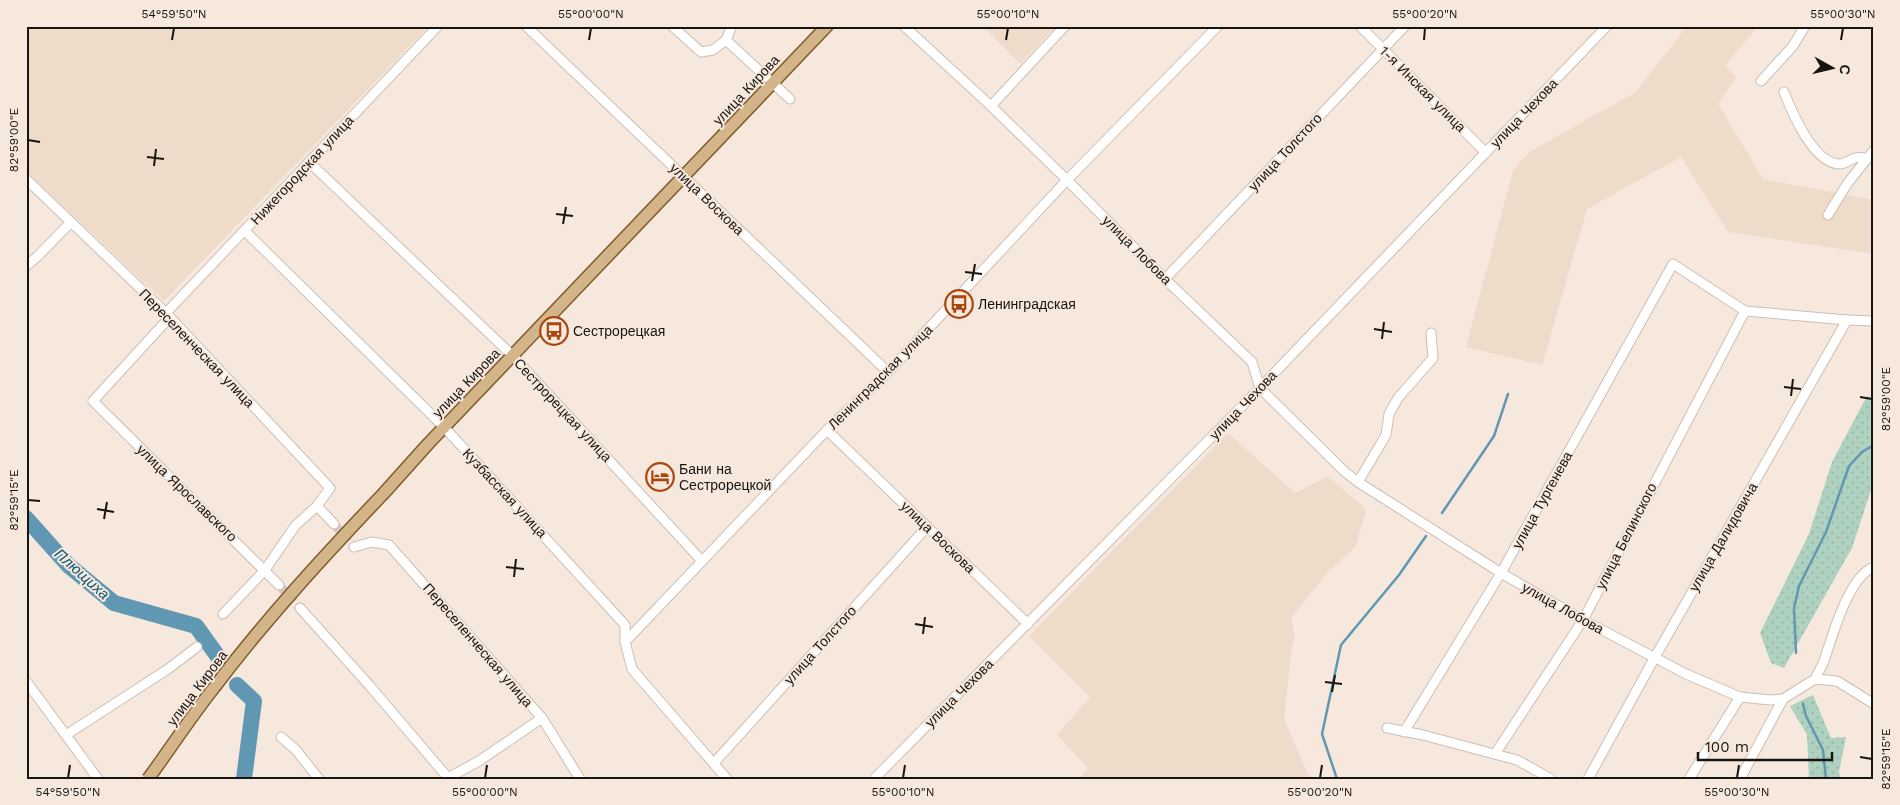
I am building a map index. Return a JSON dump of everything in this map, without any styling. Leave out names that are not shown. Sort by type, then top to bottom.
[{"type":"main road","name":"улица Кирова","points":[[148,779],[213,689],[330,549],[827,26]]},
{"type":"street","name":"Нижегородская улица","points":[[93,401],[245,230],[438,26]]},
{"type":"street","name":"улица Воскова","points":[[526,26],[888,372]]},
{"type":"street","points":[[672,26],[701,52],[713,50],[726,40],[732,26]]},
{"type":"street","name":"улица Лобова","points":[[904,26],[991,106],[1165,279],[1252,362],[1260,388],[1345,472],[1358,482],[1501,573],[1583,620],[1686,674],[1740,697],[1770,700],[1783,699]]},
{"type":"street","points":[[991,106],[1065,26]]},
{"type":"street","name":"Ленинградская улица","points":[[625,642],[827,430],[888,372],[1067,180],[1218,26]]},
{"type":"street","name":"1-я Инская улица","points":[[1360,26],[1486,153]]},
{"type":"street","name":"улица Толстого","points":[[1165,279],[1405,26]]},
{"type":"street","name":"улица Чехова","points":[[874,779],[1260,388],[1607,26]]},
{"type":"street","points":[[1761,81],[1794,46],[1805,26]]},
{"type":"street","points":[[726,40],[790,99]]},
{"type":"street","points":[[1784,92],[1799,127],[1813,146],[1827,160],[1840,164],[1857,158],[1867,158]]},
{"type":"street","points":[[1828,215],[1847,184],[1874,150]]},
{"type":"street","name":"Сестрорецкая улица","points":[[309,162],[513,356],[702,561]]},
{"type":"street","name":"Переселенческая улица","points":[[26,179],[168,316],[330,488],[318,506]]},
{"type":"street","points":[[26,266],[71,222]]},
{"type":"street","name":"Кузбасская улица","points":[[245,230],[444,427],[625,625],[625,642],[632,669],[727,779]]},
{"type":"street","name":"улица Тургенева","points":[[1404,732],[1501,573],[1673,264],[1745,311]]},
{"type":"street","points":[[1745,311],[1874,321]]},
{"type":"street","name":"улица Белинского","points":[[1495,754],[1583,620],[1745,311]]},
{"type":"street","name":"улица Далидовича","points":[[1588,779],[1847,320]]},
{"type":"street","points":[[1358,482],[1386,435],[1389,414],[1398,398],[1433,358],[1431,333]]},
{"type":"street","name":"улица Ярославского","points":[[93,401],[280,585]]},
{"type":"street","name":"улица Воскова","points":[[827,430],[1028,624]]},
{"type":"street","points":[[223,614],[265,570],[295,526],[318,506],[334,524]]},
{"type":"street","name":"улица Толстого","points":[[714,763],[927,527]]},
{"type":"street","name":"Переселенческая улица","points":[[354,547],[372,542],[389,545],[542,718],[580,779]]},
{"type":"street","points":[[1740,779],[1783,699],[1815,679],[1825,660],[1832,632],[1848,596],[1867,569],[1874,567]]},
{"type":"street","points":[[300,608],[369,684],[448,778],[479,760],[542,718]]},
{"type":"street","points":[[66,735],[168,669],[197,647]]},
{"type":"street","points":[[1815,679],[1837,681],[1874,704]]},
{"type":"street","points":[[26,681],[98,779]]},
{"type":"street","points":[[1689,779],[1740,697]]},
{"type":"street","points":[[1387,728],[1517,760],[1551,779]]},
{"type":"street","points":[[281,737],[296,750],[319,779]]},
{"type":"shaded area","points":[[26,26],[429,26],[164,301],[26,171]]},
{"type":"shaded area","points":[[983,26],[1056,26],[1020,64]]},
{"type":"shaded area","points":[[1687,26],[1758,26],[1725,66],[1736,77],[1718,104],[1763,179],[1874,200],[1874,254],[1728,232],[1681,157],[1587,209],[1542,365],[1466,347],[1513,171],[1529,152],[1636,92]]},
{"type":"shaded area","points":[[1228,433],[1295,493],[1328,477],[1363,506],[1366,512],[1355,547],[1326,574],[1291,618],[1295,637],[1292,647],[1284,719],[1310,779],[1079,779],[1088,768],[1057,735],[1090,697],[1029,636]]},
{"type":"green space","points":[[1867,396],[1874,400],[1874,481],[1852,548],[1784,668],[1771,663],[1760,633],[1809,534],[1832,462]]},
{"type":"green space","points":[[1813,695],[1831,738],[1846,737],[1839,772],[1841,779],[1809,779],[1807,735],[1790,706]]},
{"type":"waterway","points":[[1442,513],[1494,436],[1508,394]]},
{"type":"waterway","points":[[1796,653],[1794,608],[1799,586],[1826,532],[1849,466],[1862,452],[1874,445]]},
{"type":"waterway","name":"Плющиха","points":[[26,518],[68,565],[114,603],[196,626],[219,658]]},
{"type":"waterway","points":[[1337,779],[1322,734],[1341,645],[1399,575],[1426,536]]},
{"type":"waterway","name":"Плющиха","points":[[237,685],[254,701],[244,779]]},
{"type":"waterway","points":[[1803,704],[1806,716],[1823,750],[1826,779]]},
{"type":"tunnel","points":[[334,524],[354,547]]},
{"type":"tunnel","points":[[279,585],[300,608]]},
{"type":"place","name":"Ленинградская","points":[[959,304]]},
{"type":"place","name":"Сестрорецкая","points":[[554,331]]},
{"type":"place","name":"Бани на Сестрорецкой","points":[[660,477]]}]
